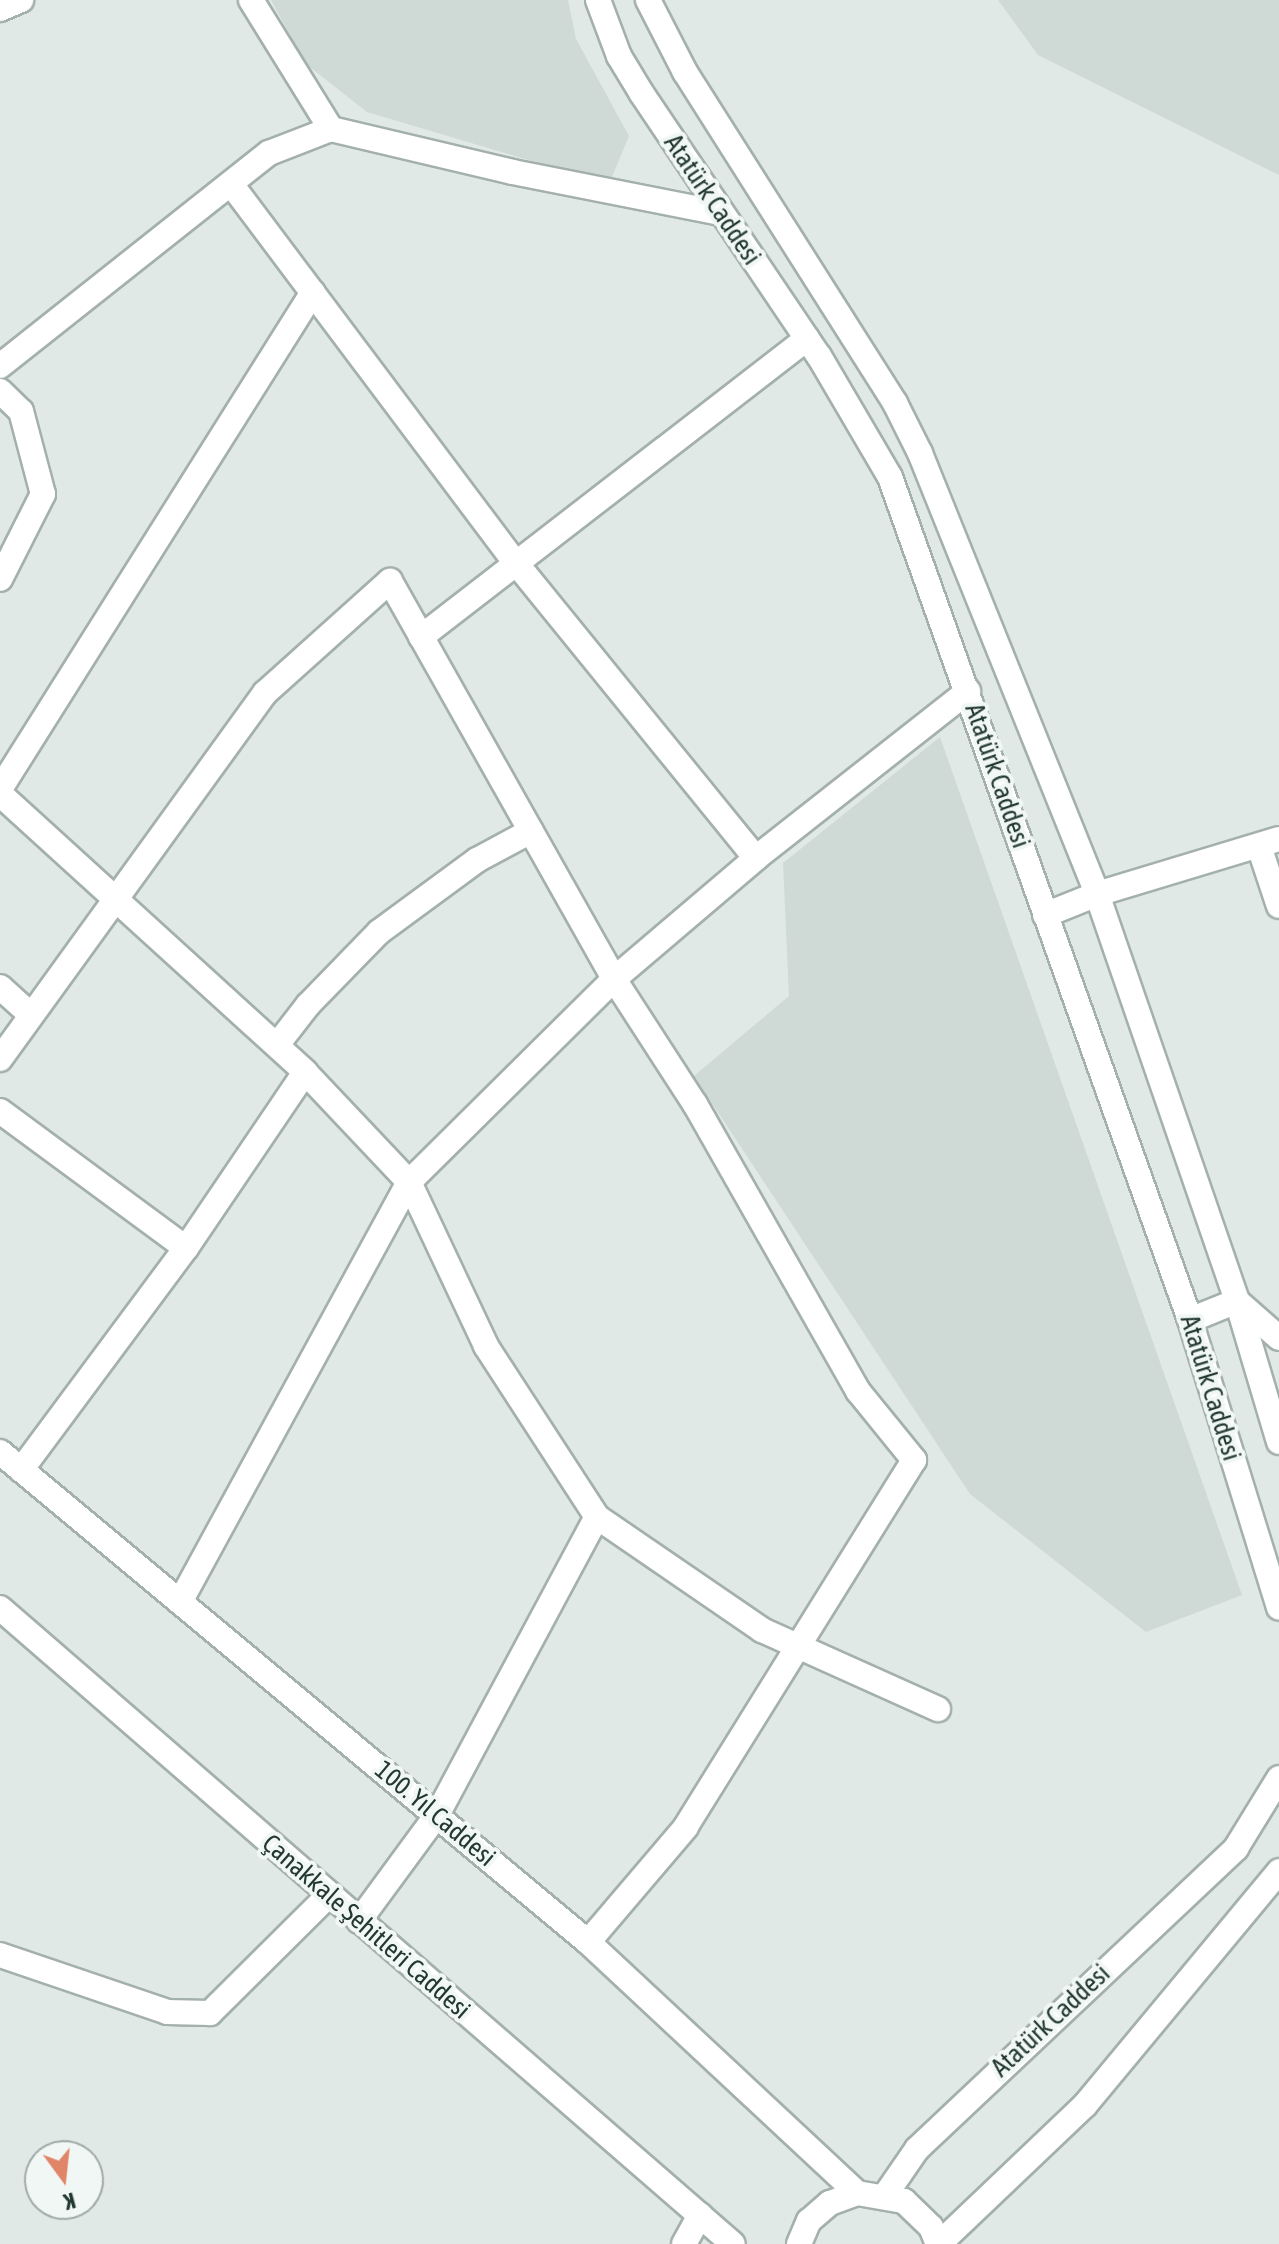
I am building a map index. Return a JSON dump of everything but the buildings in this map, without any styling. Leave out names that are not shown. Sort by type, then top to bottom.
[{"type":"street","points":[[0,9],[21,0]]},
{"type":"street","points":[[251,0],[331,129]]},
{"type":"street","name":"Atatürk Caddesi","points":[[598,0],[619,56],[720,213],[807,339],[890,477],[1190,1320],[1279,1608]]},
{"type":"street","name":"Atatürk Caddesi","points":[[648,0],[685,72],[895,403],[925,465],[1097,894],[1237,1301],[1279,1442]]},
{"type":"street","points":[[0,366],[269,153],[331,129],[513,172],[720,213]]},
{"type":"street","points":[[231,184],[516,563],[756,858]]},
{"type":"street","points":[[313,292],[0,792],[277,1045],[409,1182],[486,1346],[597,1517],[762,1630],[938,1709]]},
{"type":"street","points":[[421,637],[807,339]]},
{"type":"street","points":[[0,391],[21,411],[43,494],[0,579]]},
{"type":"street","points":[[0,1059],[114,897],[265,693],[390,581],[614,979],[695,1104],[858,1391],[914,1460],[686,1827],[588,1942]]},
{"type":"street","points":[[180,1602],[409,1182],[614,979],[756,858],[968,691]]},
{"type":"street","points":[[277,1045],[308,1005],[379,932],[477,860],[531,831]]},
{"type":"street","points":[[1045,915],[1097,894],[1269,843],[1279,906]]},
{"type":"street","points":[[0,987],[31,1015]]},
{"type":"street","points":[[21,1470],[186,1248],[305,1072]]},
{"type":"street","points":[[0,1111],[186,1248]]},
{"type":"street","points":[[1190,1320],[1237,1301],[1279,1338]]},
{"type":"street","name":"100. Yıl Caddesi","points":[[0,1452],[588,1942],[857,2193]]},
{"type":"street","points":[[359,1921],[437,1815],[597,1517]]},
{"type":"street","name":"Çanakkale Şehitleri Caddesi","points":[[0,1608],[733,2244]]},
{"type":"street","name":"Atatürk Caddesi","points":[[886,2194],[917,2149],[1236,1848],[1279,1778]]},
{"type":"street","points":[[799,2244],[809,2221],[830,2203],[857,2193],[886,2194],[919,2213],[938,2244],[1085,2105],[1279,1871]]},
{"type":"street","points":[[0,1955],[167,2012],[210,2013],[329,1895]]},
{"type":"street","points":[[684,2244],[700,2215]]},
{"type":"shaded area","points":[[271,0],[568,0],[576,39],[629,136],[609,184],[367,112],[306,64]]},
{"type":"shaded area","points":[[998,0],[1279,0],[1279,175],[1038,55]]},
{"type":"shaded area","points":[[940,737],[1242,1595],[1146,1632],[970,1494],[694,1076],[789,996],[783,863]]}]
